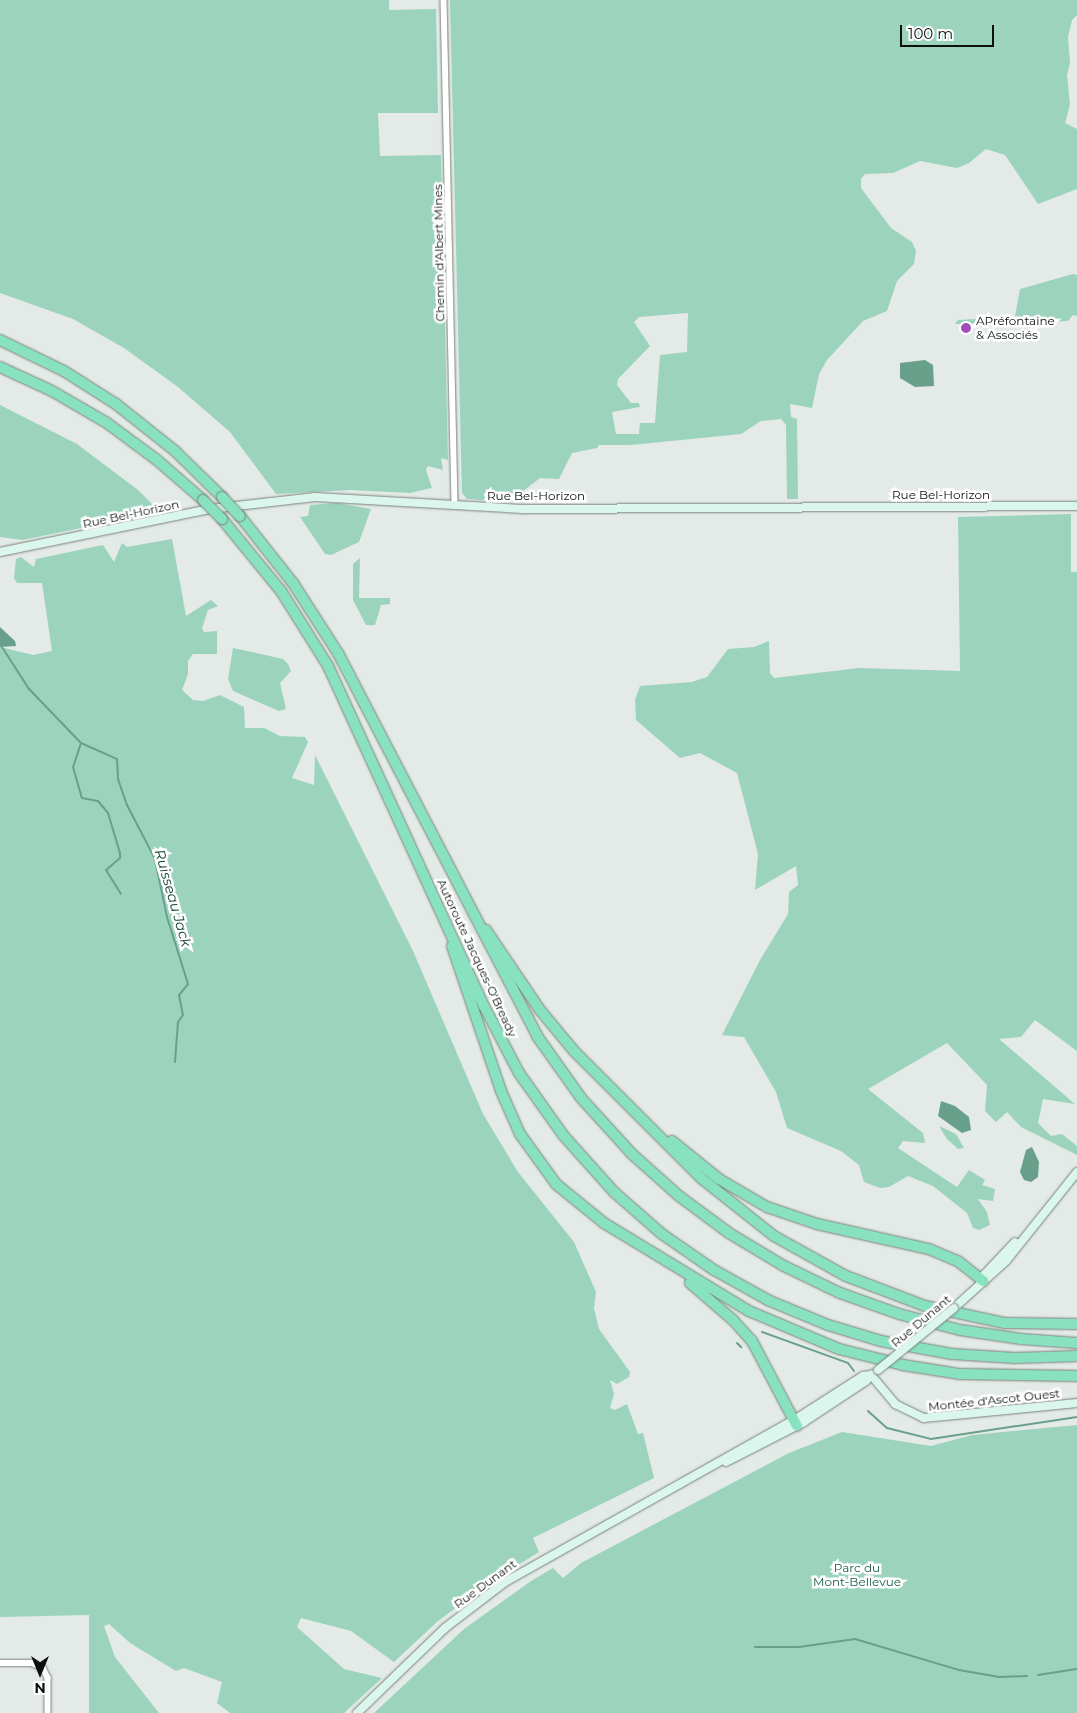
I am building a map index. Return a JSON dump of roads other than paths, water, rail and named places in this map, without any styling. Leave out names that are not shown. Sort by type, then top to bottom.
[{"type":"highway","name":"Autoroute Jacques-O'Bready","points":[[0,340],[64,371],[116,404],[175,451],[240,516],[293,583],[338,653],[524,1014],[573,1088],[641,1163],[708,1219],[789,1269],[882,1308],[972,1332],[1077,1343]]},
{"type":"highway","name":"Autoroute Jacques-O'Bready","points":[[0,367],[58,394],[101,419],[157,460],[222,519],[281,591],[322,655],[501,1041],[548,1116],[605,1184],[682,1249],[770,1301],[864,1336],[965,1355],[1077,1356]]},
{"type":"highway","points":[[465,901],[548,1020],[619,1097],[724,1198],[774,1236],[838,1272],[896,1296],[962,1315],[1020,1324],[1077,1324]]},
{"type":"highway","points":[[441,909],[465,990],[501,1092],[528,1148],[549,1176],[574,1202],[669,1264],[776,1324],[869,1358],[960,1374],[1077,1376]]},
{"type":"highway","points":[[619,1097],[711,1173],[759,1203],[808,1222],[929,1249],[959,1262],[983,1281]]},
{"type":"highway","points":[[669,1264],[745,1333],[762,1357],[795,1423]]},
{"type":"street","name":"Chemin d'Albert Mines","points":[[444,0],[455,506]]},
{"type":"street","name":"Rue Bel-Horizon","points":[[0,552],[210,509],[293,498],[350,496],[455,506],[526,509],[1077,506]]},
{"type":"street","name":"Rue Dunant","points":[[357,1713],[445,1628],[492,1590],[543,1558],[795,1423],[863,1376],[875,1372],[959,1303],[1006,1261],[1075,1178]]},
{"type":"street","name":"Montée d'Ascot Ouest","points":[[875,1372],[898,1407],[928,1419],[1077,1403]]},
{"type":"street","points":[[0,1663],[32,1663],[43,1668],[48,1678],[48,1713]]},
{"type":"waterway","name":"Ruisseau Jack","points":[[0,644],[29,689],[81,743],[117,759],[118,779],[127,805],[155,859],[167,917],[188,984],[179,995],[183,1015],[178,1022],[175,1062]]},
{"type":"waterway","points":[[81,743],[73,767],[82,798],[98,801],[108,813],[120,858],[106,870],[121,894]]},
{"type":"waterway","points":[[762,1332],[848,1363],[854,1371]]},
{"type":"waterway","points":[[737,1343],[741,1347]]},
{"type":"waterway","points":[[868,1411],[887,1428],[931,1439],[1077,1417]]},
{"type":"waterway","points":[[755,1647],[799,1647],[855,1639],[959,1670],[999,1677],[1027,1676]]},
{"type":"waterway","points":[[1038,1675],[1077,1669]]},
{"type":"place","name":"APréfontaine & Associés","points":[[966,328]]},
{"type":"park label","name":"Parc du Mont-Bellevue","points":[[857,1575]]}]
